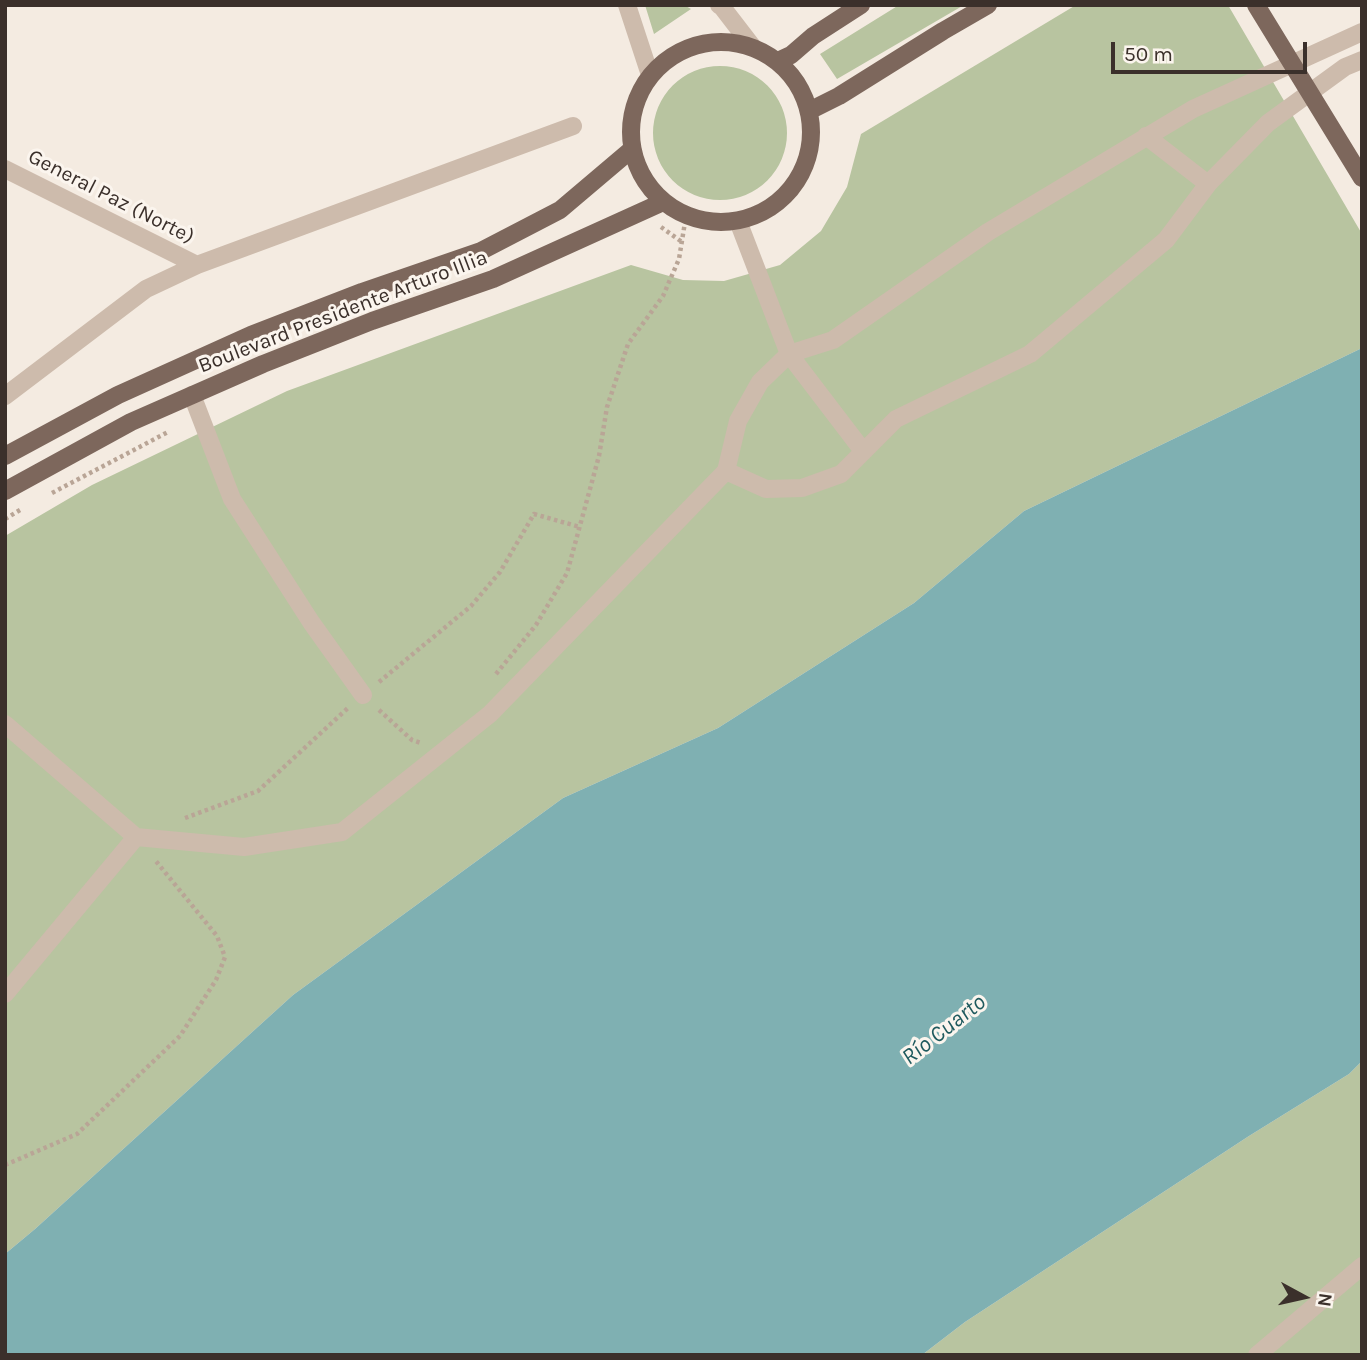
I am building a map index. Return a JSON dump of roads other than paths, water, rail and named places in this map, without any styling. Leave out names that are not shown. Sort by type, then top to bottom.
[{"type":"main road","points":[[778,61],[791,55],[861,5]]},
{"type":"main road","points":[[809,111],[839,96],[988,5]]},
{"type":"main road","points":[[1256,5],[1362,178]]},
{"type":"main road","points":[[727,41],[752,47],[778,61],[798,83],[809,111],[811,140],[803,169],[787,194],[763,212],[738,221],[712,222],[686,216],[663,202],[640,172],[632,149],[632,116],[641,89],[650,75],[677,52],[701,43],[727,41]]},
{"type":"main road","name":"Boulevard Presidente Arturo Illia","points":[[5,456],[118,395],[251,335],[362,292],[481,251],[560,211],[632,149]]},
{"type":"main road","name":"Boulevard Presidente Arturo Illia","points":[[5,491],[131,422],[263,363],[493,279],[663,202]]},
{"type":"street","points":[[627,5],[650,75]]},
{"type":"street","points":[[719,5],[752,47]]},
{"type":"street","points":[[5,724],[136,837],[244,847],[342,832],[490,714],[726,471],[738,421],[760,382],[789,354],[833,340],[988,232],[1193,109],[1362,32]]},
{"type":"street","points":[[726,471],[766,489],[802,488],[841,474],[896,419],[1030,354],[1167,240],[1208,184],[1268,123],[1345,67],[1362,60]]},
{"type":"street","points":[[5,396],[146,289],[197,265],[573,126]]},
{"type":"street","points":[[1146,136],[1208,184]]},
{"type":"street","name":"General Paz (Norte)","points":[[5,169],[197,265]]},
{"type":"street","points":[[738,221],[789,354],[863,451]]},
{"type":"street","points":[[192,395],[232,499],[311,622],[363,695]]},
{"type":"street","points":[[5,994],[136,837]]},
{"type":"street","points":[[1257,1355],[1362,1266]]},
{"type":"water","name":"Río Cuarto","points":[[1362,348],[1362,1061],[1349,1074],[1249,1136],[965,1322],[922,1355],[5,1355],[5,1254],[293,995],[563,798],[718,728],[914,603],[1024,511]]}]
